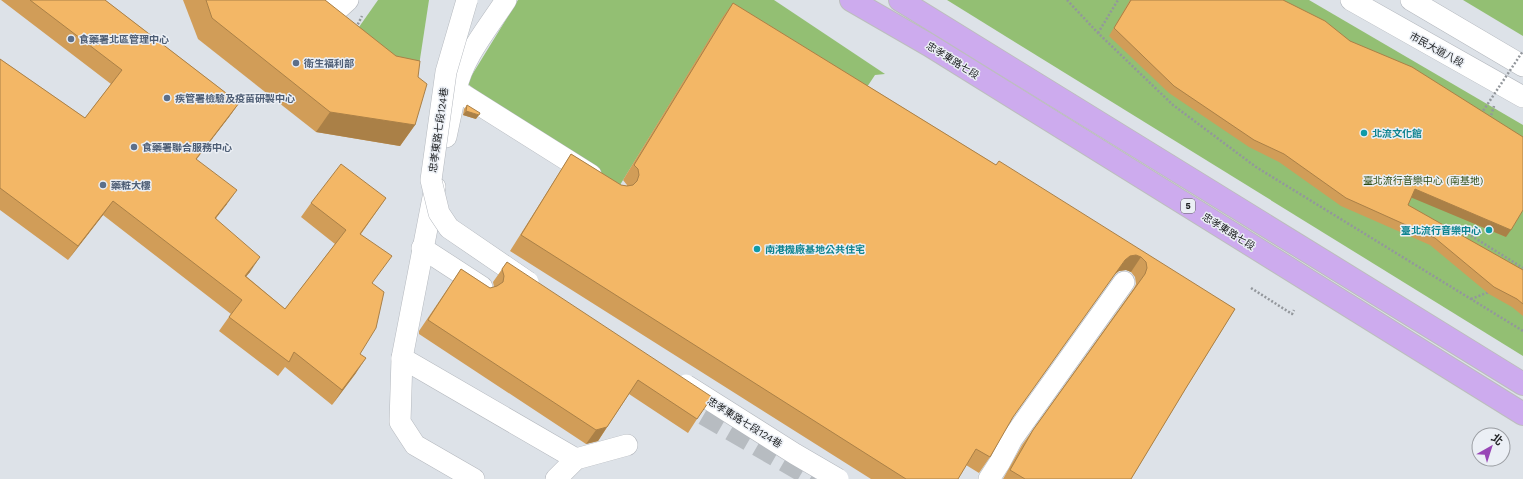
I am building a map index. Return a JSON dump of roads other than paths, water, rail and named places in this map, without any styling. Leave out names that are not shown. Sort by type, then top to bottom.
[{"type":"main road","name":"忠孝東路七段","points":[[851,0],[929,45],[1523,414]]},
{"type":"main road","points":[[900,0],[1523,384]]},
{"type":"street","points":[[312,0],[322,9],[337,10],[348,0]]},
{"type":"street","name":"忠孝東路七段124巷","points":[[467,0],[446,72],[431,180],[439,213],[448,228],[540,291]]},
{"type":"street","points":[[474,479],[414,445],[400,422],[402,358],[422,248],[457,81],[469,56],[506,0]]},
{"type":"street","name":"市民大道八段","points":[[1351,0],[1523,97]]},
{"type":"street","points":[[1411,0],[1523,66]]},
{"type":"street","points":[[456,90],[610,186]]},
{"type":"street","points":[[422,248],[484,289]]},
{"type":"street","points":[[989,479],[1012,439],[1124,282]]},
{"type":"street","points":[[402,358],[576,459]]},
{"type":"street","name":"忠孝東路七段124巷","points":[[670,374],[795,454],[838,479]]},
{"type":"street","points":[[556,479],[576,459],[627,445]]},
{"type":"tunnel","points":[[677,399],[815,479]]},
{"type":"place","name":"食藥署北區管理中心","points":[[71,39]]},
{"type":"place","name":"衛生福利部","points":[[296,63]]},
{"type":"place","name":"疾管署檢驗及疫苗研製中心","points":[[167,98]]},
{"type":"place","name":"北流文化館","points":[[1364,133]]},
{"type":"place","name":"食藥署聯合服務中心","points":[[134,147]]},
{"type":"place","name":"藥粧大樓","points":[[103,185]]},
{"type":"place","name":"臺北流行音樂中心","points":[[1489,230]]},
{"type":"place","name":"南港機廠基地公共住宅","points":[[757,249]]},
{"type":"park label","name":"臺北流行音樂中心 (南基地)","points":[[1423,180]]}]
